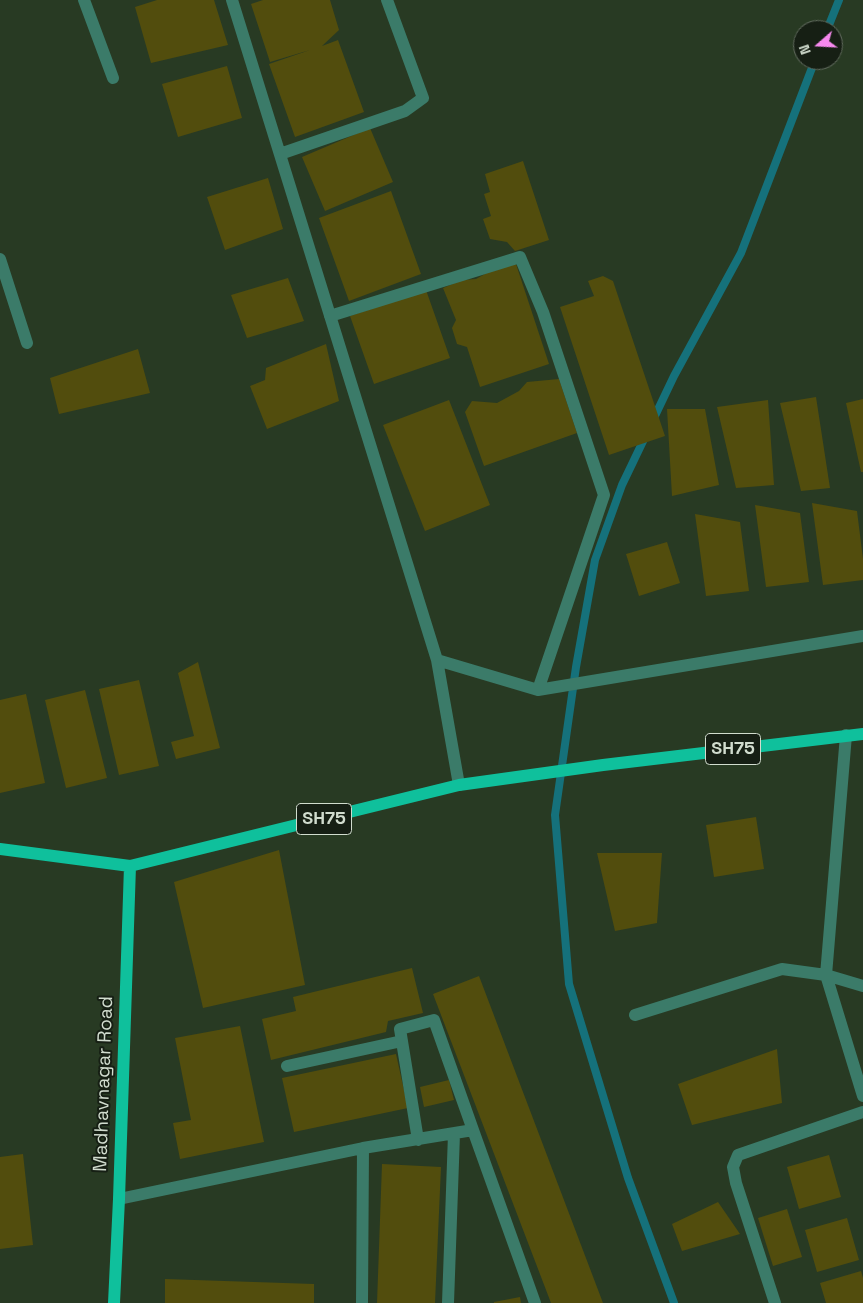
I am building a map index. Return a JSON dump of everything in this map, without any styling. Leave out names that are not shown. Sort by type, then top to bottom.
[{"type":"main road","name":"SH75","points":[[0,849],[130,866],[459,785],[603,765],[863,734]]},
{"type":"main road","name":"Madhavnagar Road","points":[[114,1303],[130,866]]},
{"type":"street","points":[[84,0],[113,78]]},
{"type":"street","points":[[232,0],[437,660],[459,785]]},
{"type":"street","points":[[280,154],[405,111],[423,98],[387,0]]},
{"type":"street","points":[[330,316],[520,257],[543,312],[604,495],[538,690]]},
{"type":"street","points":[[0,259],[27,343]]},
{"type":"street","points":[[437,660],[538,690],[863,636]]},
{"type":"street","points":[[846,735],[826,975],[863,1096]]},
{"type":"street","points":[[635,1015],[782,968],[826,975],[863,986]]},
{"type":"street","points":[[418,1140],[400,1029],[434,1020],[534,1303]]},
{"type":"street","points":[[287,1066],[402,1042]]},
{"type":"street","points":[[775,1303],[736,1183],[733,1167],[738,1155],[863,1112]]},
{"type":"street","points":[[119,1199],[363,1148],[472,1130]]},
{"type":"street","points":[[448,1303],[454,1134]]},
{"type":"street","points":[[362,1303],[363,1148]]},
{"type":"building","points":[[157,0],[214,0],[228,45],[151,63],[135,7]]},
{"type":"building","points":[[263,0],[330,0],[339,30],[322,46],[338,40],[364,112],[295,137],[269,64],[310,50],[270,62],[251,4]]},
{"type":"building","points":[[227,66],[242,118],[178,137],[162,84]]},
{"type":"building","points":[[370,128],[393,182],[325,211],[302,157]]},
{"type":"building","points":[[523,161],[549,240],[515,251],[507,242],[490,239],[483,219],[491,216],[484,194],[490,192],[485,174]]},
{"type":"building","points":[[268,178],[283,229],[225,250],[207,197]]},
{"type":"building","points":[[391,191],[421,274],[349,301],[319,218]]},
{"type":"building","points":[[516,264],[549,364],[480,387],[467,347],[457,344],[452,328],[456,320],[443,288],[462,280],[476,279],[492,270]]},
{"type":"building","points":[[603,276],[613,281],[665,436],[609,455],[560,307],[594,296],[588,281]]},
{"type":"building","points":[[288,278],[304,321],[247,338],[231,295]]},
{"type":"building","points":[[426,290],[450,358],[374,384],[350,316]]},
{"type":"building","points":[[326,344],[339,401],[267,429],[250,386],[265,380],[266,368]]},
{"type":"building","points":[[138,349],[150,393],[59,414],[50,378]]},
{"type":"building","points":[[559,379],[577,433],[484,466],[465,412],[472,401],[497,403],[519,391],[527,382]]},
{"type":"building","points":[[816,397],[830,488],[801,491],[780,403]]},
{"type":"building","points":[[863,399],[863,472],[861,472],[846,403]]},
{"type":"building","points":[[449,400],[490,505],[425,531],[383,425]]},
{"type":"building","points":[[768,400],[774,485],[736,488],[717,407]]},
{"type":"building","points":[[667,409],[705,409],[719,485],[672,496]]},
{"type":"building","points":[[812,503],[857,511],[863,559],[863,580],[823,585]]},
{"type":"building","points":[[755,505],[800,513],[809,582],[766,587]]},
{"type":"building","points":[[695,514],[740,522],[749,591],[706,596]]},
{"type":"building","points":[[667,542],[680,583],[639,596],[626,554]]},
{"type":"building","points":[[198,662],[220,748],[176,759],[171,742],[194,736],[178,673]]},
{"type":"building","points":[[139,680],[159,766],[119,775],[99,689]]},
{"type":"building","points":[[85,690],[107,778],[66,788],[45,700]]},
{"type":"building","points":[[26,694],[45,783],[0,793],[0,700]]},
{"type":"building","points":[[756,817],[764,869],[714,877],[706,825]]},
{"type":"building","points":[[279,850],[305,985],[203,1008],[174,882]]},
{"type":"building","points":[[597,853],[662,853],[657,923],[615,931]]},
{"type":"building","points":[[412,968],[423,1013],[388,1021],[386,1032],[271,1060],[262,1019],[296,1011],[293,997]]},
{"type":"building","points":[[479,976],[603,1303],[551,1303],[433,994]]},
{"type":"building","points":[[240,1026],[264,1142],[180,1159],[173,1123],[191,1120],[175,1038]]},
{"type":"building","points":[[777,1049],[782,1103],[692,1125],[678,1084]]},
{"type":"building","points":[[396,1054],[408,1108],[294,1132],[282,1078]]},
{"type":"building","points":[[449,1080],[454,1100],[424,1107],[420,1087]]},
{"type":"building","points":[[23,1154],[33,1245],[0,1249],[0,1157]]},
{"type":"building","points":[[829,1155],[841,1197],[799,1209],[787,1167]]},
{"type":"building","points":[[382,1164],[441,1167],[435,1303],[377,1303]]},
{"type":"building","points":[[718,1202],[740,1234],[682,1251],[672,1224]]},
{"type":"building","points":[[787,1209],[802,1257],[773,1266],[758,1218]]},
{"type":"building","points":[[847,1218],[859,1260],[817,1272],[805,1230]]},
{"type":"building","points":[[861,1271],[863,1278],[863,1303],[826,1303],[820,1283]]},
{"type":"building","points":[[165,1279],[314,1284],[314,1303],[165,1303]]},
{"type":"building","points":[[520,1297],[521,1303],[494,1303],[494,1302]]},
{"type":"waterway","points":[[831,20],[839,0]]},
{"type":"waterway","points":[[653,420],[674,376],[741,253],[811,70]]},
{"type":"waterway","points":[[646,435],[622,485],[595,560],[576,667],[555,815],[569,984],[628,1178],[674,1303]]}]
